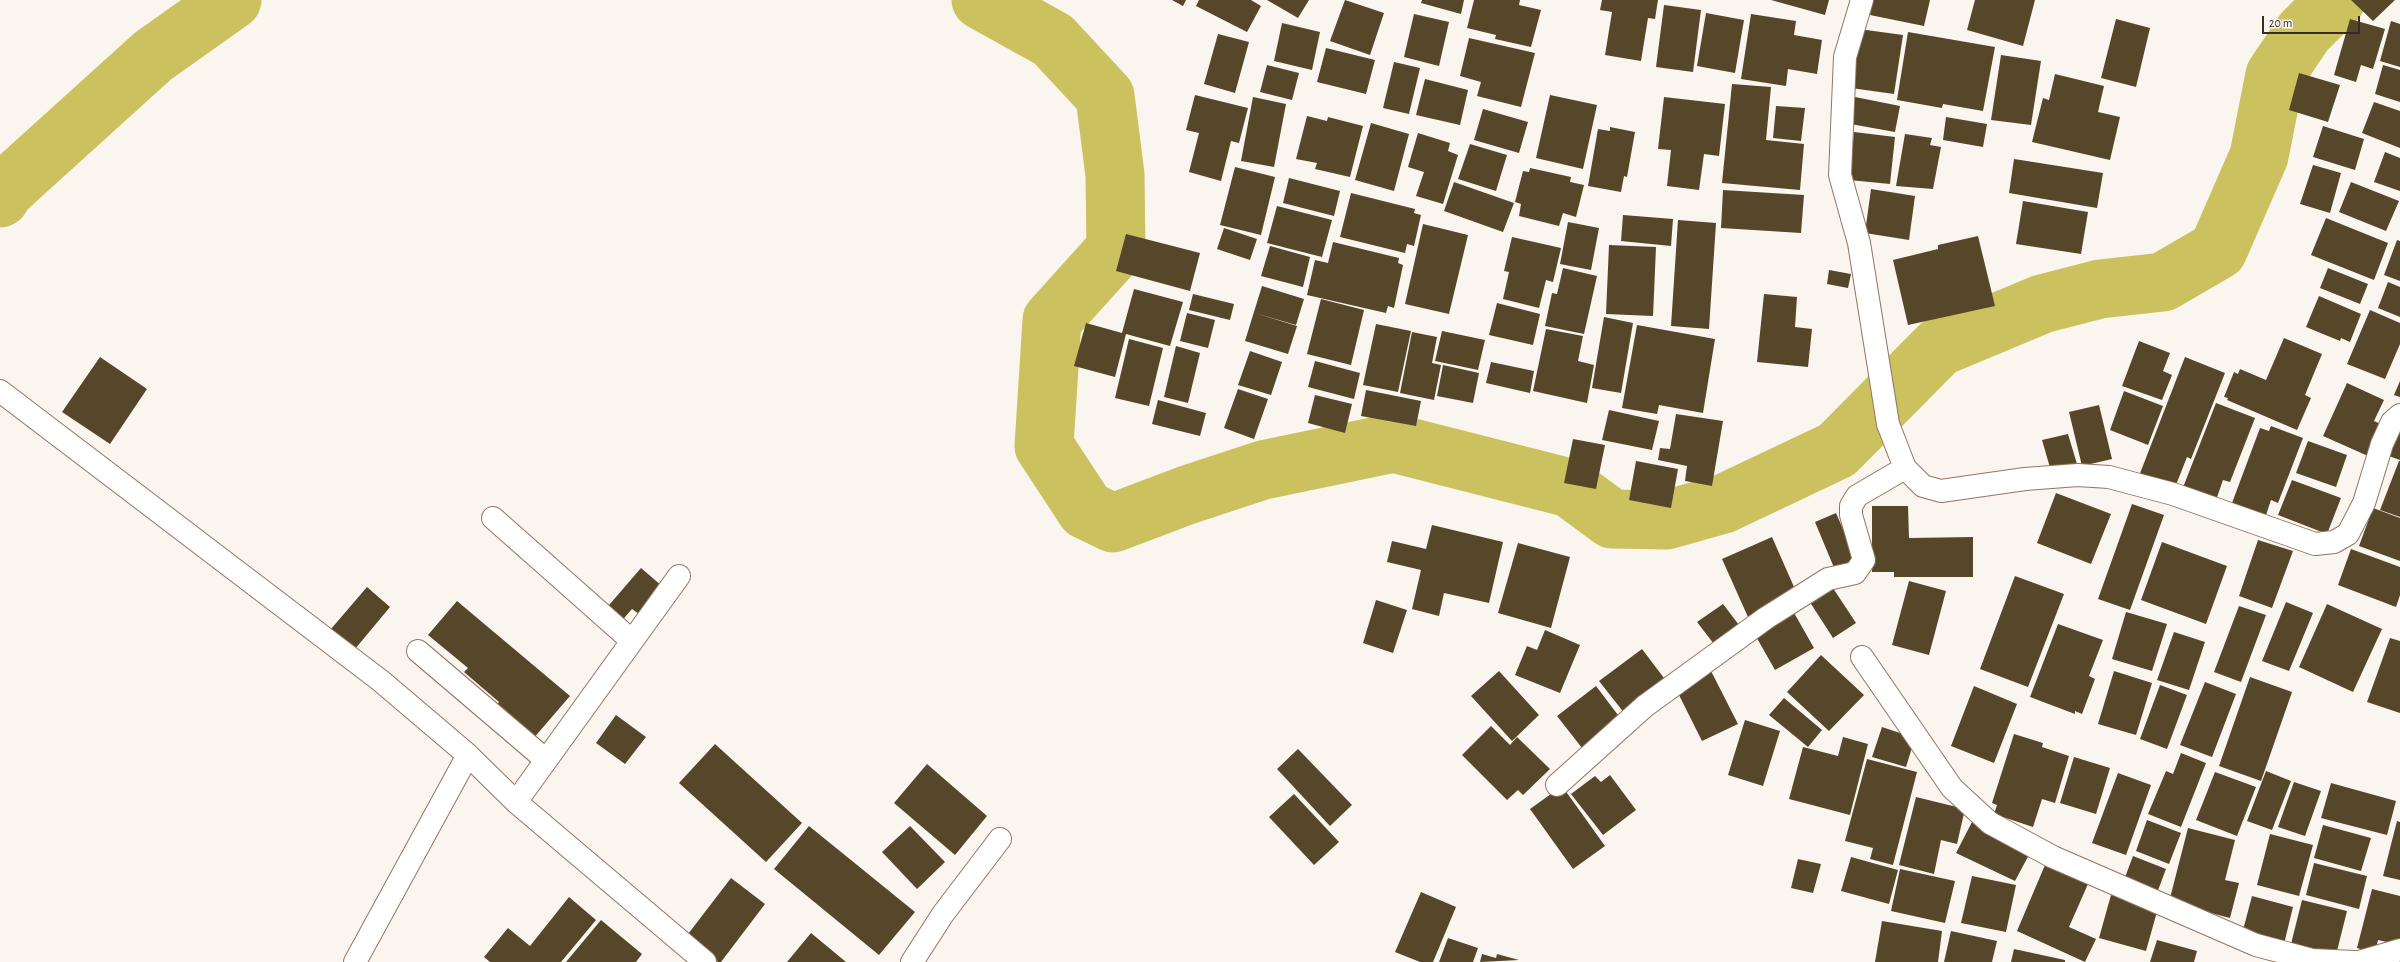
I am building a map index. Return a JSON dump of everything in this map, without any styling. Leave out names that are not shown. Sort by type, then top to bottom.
[{"type":"street","points":[[1862,0],[1845,57],[1840,175],[1859,243],[1888,424],[1905,468],[1923,486],[1941,491],[2025,478],[2078,475],[2109,477],[2172,494],[2315,544],[2334,542],[2348,534],[2364,503],[2382,444],[2392,422],[2400,415]]},
{"type":"street","points":[[0,391],[80,454],[303,620],[381,681],[468,755],[516,802],[705,962]]},
{"type":"street","points":[[1557,785],[1645,706],[1766,618],[1828,579],[1855,574],[1864,560],[1851,515],[1851,506],[1857,496],[1905,468]]},
{"type":"street","points":[[493,518],[632,641]]},
{"type":"street","points":[[516,802],[679,576]]},
{"type":"street","points":[[418,651],[546,760]]},
{"type":"street","points":[[1862,657],[1952,788],[1990,823],[2053,857],[2256,945],[2312,960],[2354,962]]},
{"type":"street","points":[[355,962],[468,755]]},
{"type":"street","points":[[912,962],[943,914],[1000,839]]},
{"type":"street","points":[[2359,962],[2400,950]]},
{"type":"building","points":[[1172,0],[1186,0],[1183,6]]},
{"type":"building","points":[[1199,0],[1251,0],[1261,6],[1247,32],[1196,6]]},
{"type":"building","points":[[1267,0],[1309,0],[1298,18]]},
{"type":"building","points":[[1345,0],[1384,13],[1370,55],[1330,41]]},
{"type":"building","points":[[1422,0],[1464,0],[1461,14],[1421,3]]},
{"type":"building","points":[[1474,0],[1520,0],[1519,5],[1541,10],[1531,47],[1495,39],[1496,35],[1467,28]]},
{"type":"building","points":[[1602,0],[1658,0],[1655,19],[1648,18],[1641,61],[1605,55],[1612,12],[1600,10]]},
{"type":"building","points":[[1771,0],[1829,0],[1825,15]]},
{"type":"building","points":[[1873,0],[1930,0],[1924,26],[1870,15]]},
{"type":"building","points":[[1975,0],[2035,0],[2023,46],[1967,30]]},
{"type":"building","points":[[2351,0],[2395,0],[2373,21]]},
{"type":"building","points":[[1664,5],[1701,10],[1693,72],[1656,67]]},
{"type":"building","points":[[1706,13],[1744,20],[1735,73],[1697,66]]},
{"type":"building","points":[[1414,14],[1449,22],[1439,66],[1404,57]]},
{"type":"building","points":[[1751,14],[1796,21],[1794,35],[1822,40],[1817,74],[1788,69],[1786,86],[1741,79]]},
{"type":"building","points":[[2116,19],[2150,28],[2136,87],[2101,78]]},
{"type":"building","points":[[2350,19],[2385,29],[2373,69],[2361,65],[2356,82],[2334,75]]},
{"type":"building","points":[[2391,21],[2400,24],[2400,67],[2380,61]]},
{"type":"building","points":[[1282,23],[1320,32],[1312,70],[1274,61]]},
{"type":"building","points":[[1859,29],[1903,35],[1894,94],[1851,88]]},
{"type":"building","points":[[1908,32],[1995,47],[1983,111],[1943,104],[1942,108],[1897,100]]},
{"type":"building","points":[[1218,34],[1249,42],[1235,93],[1204,84]]},
{"type":"building","points":[[1469,38],[1535,53],[1521,107],[1477,96],[1481,82],[1460,76]]},
{"type":"building","points":[[1326,48],[1375,60],[1366,94],[1317,82]]},
{"type":"building","points":[[2001,55],[2041,61],[2031,125],[1991,120]]},
{"type":"building","points":[[1394,62],[1420,68],[1409,114],[1383,108]]},
{"type":"building","points":[[1267,65],[1299,73],[1292,100],[1260,92]]},
{"type":"building","points":[[2383,65],[2400,70],[2400,102],[2375,94]]},
{"type":"building","points":[[2299,73],[2340,85],[2328,122],[2289,110]]},
{"type":"building","points":[[2055,74],[2104,86],[2098,112],[2120,117],[2110,160],[2032,142],[2043,98],[2049,100]]},
{"type":"building","points":[[1425,79],[1468,90],[1460,125],[1416,115]]},
{"type":"building","points":[[1732,84],[1771,87],[1766,140],[1804,144],[1800,190],[1722,183]]},
{"type":"building","points":[[1195,95],[1248,108],[1239,143],[1231,141],[1221,181],[1189,172],[1199,133],[1186,130]]},
{"type":"building","points":[[1550,95],[1597,105],[1583,169],[1536,158]]},
{"type":"building","points":[[1850,96],[1900,106],[1895,132],[1845,123]]},
{"type":"building","points":[[1253,97],[1286,104],[1274,167],[1241,161]]},
{"type":"building","points":[[1664,97],[1725,104],[1719,156],[1704,154],[1699,190],[1667,186],[1671,150],[1658,149]]},
{"type":"building","points":[[2374,102],[2400,111],[2400,148],[2362,133]]},
{"type":"building","points":[[1776,106],[1805,108],[1801,141],[1773,138]]},
{"type":"building","points":[[1483,109],[1528,122],[1519,153],[1474,140]]},
{"type":"building","points":[[1307,116],[1327,121],[1328,117],[1363,126],[1350,177],[1315,169],[1317,163],[1296,159]]},
{"type":"building","points":[[1946,117],[1987,124],[1983,147],[1943,140]]},
{"type":"building","points":[[1371,123],[1409,134],[1394,191],[1355,180]]},
{"type":"building","points":[[2323,126],[2364,139],[2355,170],[2313,157]]},
{"type":"building","points":[[1610,127],[1635,132],[1627,177],[1624,176],[1621,192],[1588,186],[1598,129],[1610,131]]},
{"type":"building","points":[[1854,132],[1895,137],[1890,184],[1849,180]]},
{"type":"building","points":[[1418,133],[1450,143],[1448,151],[1458,155],[1443,204],[1416,196],[1424,172],[1408,167]]},
{"type":"building","points":[[1905,134],[1932,138],[1930,145],[1941,147],[1933,189],[1896,186]]},
{"type":"building","points":[[1470,144],[1507,155],[1496,191],[1458,179]]},
{"type":"building","points":[[2385,152],[2400,158],[2400,191],[2374,182]]},
{"type":"building","points":[[2014,159],[2103,173],[2097,208],[2009,193]]},
{"type":"building","points":[[2313,165],[2341,173],[2330,213],[2300,204]]},
{"type":"building","points":[[1235,167],[1275,177],[1261,235],[1220,225]]},
{"type":"building","points":[[1530,168],[1571,177],[1570,182],[1584,185],[1576,217],[1563,213],[1559,226],[1519,216],[1521,204],[1515,202],[1523,171],[1529,172]]},
{"type":"building","points":[[1289,178],[1340,191],[1334,216],[1283,203]]},
{"type":"building","points":[[1454,182],[1514,203],[1503,232],[1444,211]]},
{"type":"building","points":[[2351,182],[2399,201],[2386,231],[2339,212]]},
{"type":"building","points":[[1871,189],[1915,196],[1909,240],[1865,233]]},
{"type":"building","points":[[1723,190],[1804,195],[1801,233],[1721,228]]},
{"type":"building","points":[[1351,193],[1415,209],[1414,213],[1421,215],[1414,246],[1407,244],[1405,253],[1340,237]]},
{"type":"building","points":[[2023,201],[2088,212],[2081,254],[2016,244]]},
{"type":"building","points":[[1277,206],[1332,220],[1322,257],[1267,243]]},
{"type":"building","points":[[1623,215],[1673,219],[1671,246],[1621,241]]},
{"type":"building","points":[[2326,218],[2388,243],[2374,280],[2311,255]]},
{"type":"building","points":[[1678,220],[1716,223],[1709,329],[1671,326]]},
{"type":"building","points":[[1568,222],[1599,228],[1591,270],[1560,264]]},
{"type":"building","points":[[1423,224],[1468,235],[1449,314],[1405,304]]},
{"type":"building","points":[[1224,228],[1257,239],[1250,260],[1217,249]]},
{"type":"building","points":[[1126,234],[1200,253],[1190,291],[1116,271]]},
{"type":"building","points":[[1978,236],[1995,306],[1908,325],[1893,260],[1938,249],[1938,245]]},
{"type":"building","points":[[1512,237],[1561,248],[1553,282],[1546,280],[1539,308],[1503,299],[1509,272],[1504,271]]},
{"type":"building","points":[[2397,240],[2400,241],[2400,281],[2384,275]]},
{"type":"building","points":[[1333,242],[1399,258],[1398,263],[1403,265],[1394,308],[1388,306],[1386,313],[1307,295],[1315,260],[1328,263]]},
{"type":"building","points":[[1609,245],[1656,247],[1653,316],[1606,314]]},
{"type":"building","points":[[1270,246],[1310,257],[1303,287],[1261,276]]},
{"type":"building","points":[[1563,268],[1597,276],[1584,334],[1545,326],[1552,293],[1557,294]]},
{"type":"building","points":[[2328,268],[2368,284],[2360,304],[2320,288]]},
{"type":"building","points":[[1829,270],[1851,274],[1848,288],[1827,284]]},
{"type":"building","points":[[2388,282],[2400,287],[2400,317],[2378,308]]},
{"type":"building","points":[[1262,286],[1304,299],[1296,325],[1255,313],[1297,326],[1288,354],[1245,341]]},
{"type":"building","points":[[1134,289],[1183,302],[1170,346],[1126,334],[1115,377],[1074,366],[1086,323],[1122,333]]},
{"type":"building","points":[[1193,294],[1234,304],[1230,320],[1189,310]]},
{"type":"building","points":[[1764,294],[1797,297],[1795,327],[1812,329],[1808,367],[1757,362]]},
{"type":"building","points":[[2319,296],[2361,314],[2350,342],[2341,338],[2340,341],[2306,327]]},
{"type":"building","points":[[1321,299],[1364,310],[1351,365],[1307,354]]},
{"type":"building","points":[[1497,303],[1540,314],[1533,345],[1489,335]]},
{"type":"building","points":[[2370,310],[2400,323],[2400,344],[2385,379],[2347,364]]},
{"type":"building","points":[[1187,313],[1215,320],[1208,348],[1180,341]]},
{"type":"building","points":[[1604,317],[1633,323],[1621,393],[1592,388]]},
{"type":"building","points":[[1376,324],[1411,331],[1398,392],[1363,385]]},
{"type":"building","points":[[1637,325],[1715,339],[1703,413],[1659,405],[1657,414],[1622,408]]},
{"type":"building","points":[[1546,329],[1583,336],[1578,361],[1594,365],[1587,403],[1533,391]]},
{"type":"building","points":[[1442,331],[1485,340],[1478,370],[1435,361]]},
{"type":"building","points":[[1412,332],[1437,337],[1432,363],[1441,365],[1434,400],[1400,393]]},
{"type":"building","points":[[2284,338],[2322,354],[2305,395],[2311,398],[2297,430],[2227,400],[2228,398],[2224,397],[2234,372],[2238,374],[2240,369],[2266,380]]},
{"type":"building","points":[[1129,339],[1163,348],[1149,406],[1115,398]]},
{"type":"building","points":[[2139,341],[2170,353],[2163,371],[2172,375],[2162,400],[2122,386]]},
{"type":"building","points":[[1176,346],[1200,353],[1188,403],[1164,397]]},
{"type":"building","points":[[1250,351],[1282,362],[1271,395],[1238,385]]},
{"type":"building","points":[[100,357],[147,389],[110,444],[62,412]]},
{"type":"building","points":[[2185,357],[2225,373],[2191,459],[2187,457],[2174,490],[2139,476]]},
{"type":"building","points":[[1315,361],[1360,373],[1354,399],[1308,387]]},
{"type":"building","points":[[1491,362],[1534,371],[1530,393],[1486,383]]},
{"type":"building","points":[[1443,365],[1479,373],[1473,403],[1437,396]]},
{"type":"building","points":[[2400,381],[2400,397],[2394,395]]},
{"type":"building","points":[[2347,383],[2384,400],[2374,421],[2383,425],[2368,456],[2323,436]]},
{"type":"building","points":[[1238,389],[1268,399],[1254,439],[1224,428]]},
{"type":"building","points":[[1366,390],[1421,401],[1416,426],[1361,416]]},
{"type":"building","points":[[2124,391],[2163,406],[2148,445],[2110,430]]},
{"type":"building","points":[[1315,395],[1352,404],[1345,433],[1308,423]]},
{"type":"building","points":[[1158,400],[1206,413],[1200,436],[1152,424]]},
{"type":"building","points":[[2216,403],[2255,418],[2230,482],[2223,480],[2215,503],[2182,490]]},
{"type":"building","points":[[2099,405],[2112,459],[2082,466],[2069,412]]},
{"type":"building","points":[[1609,410],[1659,421],[1652,450],[1602,440]]},
{"type":"building","points":[[1676,414],[1723,421],[1712,486],[1685,481],[1687,466],[1658,460],[1660,448],[1670,449]]},
{"type":"building","points":[[2400,421],[2400,460],[2386,455]]},
{"type":"building","points":[[2271,426],[2303,438],[2278,503],[2271,500],[2266,515],[2232,503],[2260,428],[2269,431]]},
{"type":"building","points":[[2068,434],[2077,464],[2051,471],[2042,440]]},
{"type":"building","points":[[1573,439],[1605,445],[1596,489],[1564,483]]},
{"type":"building","points":[[2308,441],[2347,455],[2336,487],[2296,473]]},
{"type":"building","points":[[1636,461],[1678,469],[1671,508],[1629,500]]},
{"type":"building","points":[[2400,461],[2400,517],[2380,510]]},
{"type":"building","points":[[2292,480],[2341,498],[2327,534],[2278,515]]},
{"type":"building","points":[[2056,493],[2111,514],[2091,564],[2037,543]]},
{"type":"building","points":[[2132,504],[2164,515],[2130,610],[2098,599]]},
{"type":"building","points":[[1872,506],[1908,506],[1909,538],[1973,537],[1973,577],[1894,577],[1894,572],[1872,572]]},
{"type":"building","points":[[2373,508],[2400,518],[2400,561],[2359,546]]},
{"type":"building","points":[[1836,513],[1857,561],[1835,570],[1815,522]]},
{"type":"building","points":[[1432,525],[1503,542],[1489,603],[1444,593],[1439,616],[1412,609],[1421,570],[1387,562],[1392,541],[1426,549]]},
{"type":"building","points":[[1772,537],[1798,596],[1748,617],[1722,559]]},
{"type":"building","points":[[2258,540],[2293,551],[2272,608],[2239,596]]},
{"type":"building","points":[[2162,542],[2227,566],[2206,624],[2141,600]]},
{"type":"building","points":[[1518,543],[1570,557],[1551,628],[1498,613]]},
{"type":"building","points":[[2351,549],[2400,567],[2400,595],[2396,607],[2338,585]]},
{"type":"building","points":[[641,568],[669,592],[646,619],[632,609],[612,632],[597,619]]},
{"type":"building","points":[[2015,576],[2064,594],[2028,687],[1980,669]]},
{"type":"building","points":[[1909,581],[1946,591],[1929,655],[1892,645]]},
{"type":"building","points":[[1829,582],[1856,623],[1833,638],[1806,596]]},
{"type":"building","points":[[367,587],[390,607],[355,649],[331,629]]},
{"type":"building","points":[[1376,600],[1407,610],[1393,653],[1363,643]]},
{"type":"building","points":[[457,601],[570,696],[526,747],[488,715],[499,702],[464,672],[468,668],[428,635]]},
{"type":"building","points":[[2286,602],[2313,613],[2289,671],[2262,661]]},
{"type":"building","points":[[1723,604],[1742,629],[1717,648],[1697,622]]},
{"type":"building","points":[[2327,604],[2382,629],[2353,692],[2299,667]]},
{"type":"building","points":[[2239,606],[2266,615],[2241,682],[2214,672]]},
{"type":"building","points":[[1793,611],[1814,648],[1775,670],[1754,633]]},
{"type":"building","points":[[2126,612],[2167,624],[2152,671],[2112,659]]},
{"type":"building","points":[[2058,624],[2103,640],[2089,676],[2095,679],[2082,714],[2075,711],[2075,714],[2030,697]]},
{"type":"building","points":[[1545,630],[1580,645],[1560,693],[1515,675],[1527,646],[1537,650]]},
{"type":"building","points":[[2174,632],[2205,642],[2189,690],[2157,680]]},
{"type":"building","points":[[2390,638],[2400,641],[2400,713],[2367,702]]},
{"type":"building","points":[[1642,649],[1667,682],[1625,714],[1599,681]]},
{"type":"building","points":[[1821,655],[1864,695],[1829,731],[1787,692]]},
{"type":"building","points":[[1499,671],[1539,715],[1512,741],[1471,696]]},
{"type":"building","points":[[1711,671],[1738,724],[1702,741],[1676,689]]},
{"type":"building","points":[[2114,671],[2152,683],[2136,735],[2098,724]]},
{"type":"building","points":[[2250,677],[2292,692],[2261,781],[2219,766]]},
{"type":"building","points":[[2205,682],[2236,694],[2212,757],[2180,745]]},
{"type":"building","points":[[2160,685],[2187,695],[2167,749],[2140,739]]},
{"type":"building","points":[[1596,686],[1621,719],[1582,748],[1557,716]]},
{"type":"building","points":[[1974,686],[2017,704],[1994,763],[1951,746]]},
{"type":"building","points":[[1784,698],[1822,730],[1808,747],[1769,715]]},
{"type":"building","points":[[616,715],[646,737],[625,764],[596,743]]},
{"type":"building","points":[[1745,720],[1780,731],[1763,786],[1728,775]]},
{"type":"building","points":[[1491,726],[1510,745],[1517,737],[1550,769],[1523,795],[1518,790],[1507,800],[1462,755]]},
{"type":"building","points":[[1882,727],[1915,738],[1906,767],[1872,757]]},
{"type":"building","points":[[2014,734],[2043,743],[2042,747],[2069,756],[2055,803],[2042,799],[2033,827],[1994,814],[1997,805],[1992,803]]},
{"type":"building","points":[[1843,737],[1868,744],[1850,815],[1789,799],[1803,747],[1838,756]]},
{"type":"building","points":[[715,744],[802,823],[766,862],[679,783]]},
{"type":"building","points":[[1298,749],[1352,805],[1330,826],[1277,769]]},
{"type":"building","points":[[2181,753],[2206,763],[2181,827],[2148,814],[2166,771],[2173,774]]},
{"type":"building","points":[[2074,757],[2110,768],[2096,814],[2060,803]]},
{"type":"building","points":[[1867,759],[1917,772],[1893,865],[1870,859],[1873,848],[1845,841]]},
{"type":"building","points":[[927,764],[987,816],[955,855],[894,803]]},
{"type":"building","points":[[2266,771],[2291,781],[2272,830],[2247,821]]},
{"type":"building","points":[[2215,772],[2256,787],[2237,836],[2196,820]]},
{"type":"building","points":[[2118,773],[2151,785],[2126,855],[2092,843]]},
{"type":"building","points":[[1610,775],[1636,810],[1603,835],[1571,794],[1595,776],[1601,782]]},
{"type":"building","points":[[2294,782],[2321,791],[2305,836],[2278,827]]},
{"type":"building","points":[[2331,783],[2396,801],[2387,835],[2321,818]]},
{"type":"building","points":[[1562,786],[1605,846],[1573,869],[1530,809]]},
{"type":"building","points":[[1294,794],[1339,842],[1314,865],[1269,817]]},
{"type":"building","points":[[1916,797],[1965,809],[1957,844],[1941,840],[1934,874],[1899,865]]},
{"type":"building","points":[[2147,820],[2181,833],[2169,864],[2136,851]]},
{"type":"building","points":[[2397,821],[2400,822],[2400,880],[2383,876]]},
{"type":"building","points":[[1972,822],[2031,851],[2015,881],[1956,853]]},
{"type":"building","points":[[2323,825],[2371,838],[2361,871],[2314,858]]},
{"type":"building","points":[[809,826],[915,912],[879,955],[774,869]]},
{"type":"building","points":[[910,826],[945,862],[917,889],[882,852]]},
{"type":"building","points":[[2188,828],[2235,840],[2225,880],[2239,883],[2230,918],[2169,902]]},
{"type":"building","points":[[2270,834],[2313,845],[2299,896],[2257,885]]},
{"type":"building","points":[[2133,856],[2166,869],[2157,893],[2124,880]]},
{"type":"building","points":[[1851,857],[1898,870],[1889,904],[1841,891]]},
{"type":"building","points":[[1798,859],[1821,864],[1813,893],[1791,888]]},
{"type":"building","points":[[2314,863],[2367,876],[2359,909],[2306,895]]},
{"type":"building","points":[[2045,865],[2088,884],[2069,927],[2096,939],[2085,962],[2017,931]]},
{"type":"building","points":[[1900,869],[1955,881],[1945,923],[1891,911]]},
{"type":"building","points":[[1972,876],[2016,885],[2006,932],[1961,923]]},
{"type":"building","points":[[731,878],[765,904],[721,962],[718,962],[685,938]]},
{"type":"building","points":[[2372,889],[2400,896],[2400,945],[2378,940],[2375,953],[2357,948]]},
{"type":"building","points":[[1421,892],[1456,907],[1433,962],[1420,962],[1395,952]]},
{"type":"building","points":[[2111,895],[2158,908],[2146,951],[2099,938]]},
{"type":"building","points":[[2252,896],[2293,907],[2284,944],[2242,934]]},
{"type":"building","points":[[569,897],[596,920],[561,962],[490,962],[484,957],[508,928],[530,946]]},
{"type":"building","points":[[2302,900],[2347,911],[2336,955],[2291,944]]},
{"type":"building","points":[[601,920],[642,954],[636,962],[566,962]]},
{"type":"building","points":[[1882,921],[1942,931],[1938,962],[1875,962]]},
{"type":"building","points":[[1951,931],[1997,941],[1992,962],[1944,962]]},
{"type":"building","points":[[811,933],[846,962],[787,962]]},
{"type":"building","points":[[1448,938],[1478,948],[1473,962],[1439,962]]},
{"type":"building","points":[[2157,940],[2197,951],[2194,962],[2150,962]]},
{"type":"building","points":[[2014,949],[2065,960],[2065,962],[2011,962]]},
{"type":"building","points":[[1482,954],[1496,958],[1497,954],[1519,960],[1480,962]]},
{"type":"waterway","points":[[0,198],[4,191],[153,56],[232,0]]},
{"type":"waterway","points":[[981,0],[1053,40],[1105,96],[1115,175],[1116,249],[1052,320],[1044,446],[1086,510],[1113,523],[1187,495],[1263,470],[1393,443],[1570,488],[1612,519],[1666,520],[1723,504],[1837,450],[1939,347],[2042,304],[2100,289],[2163,282],[2218,250],[2259,156],[2275,75],[2304,32],[2336,0]]}]
